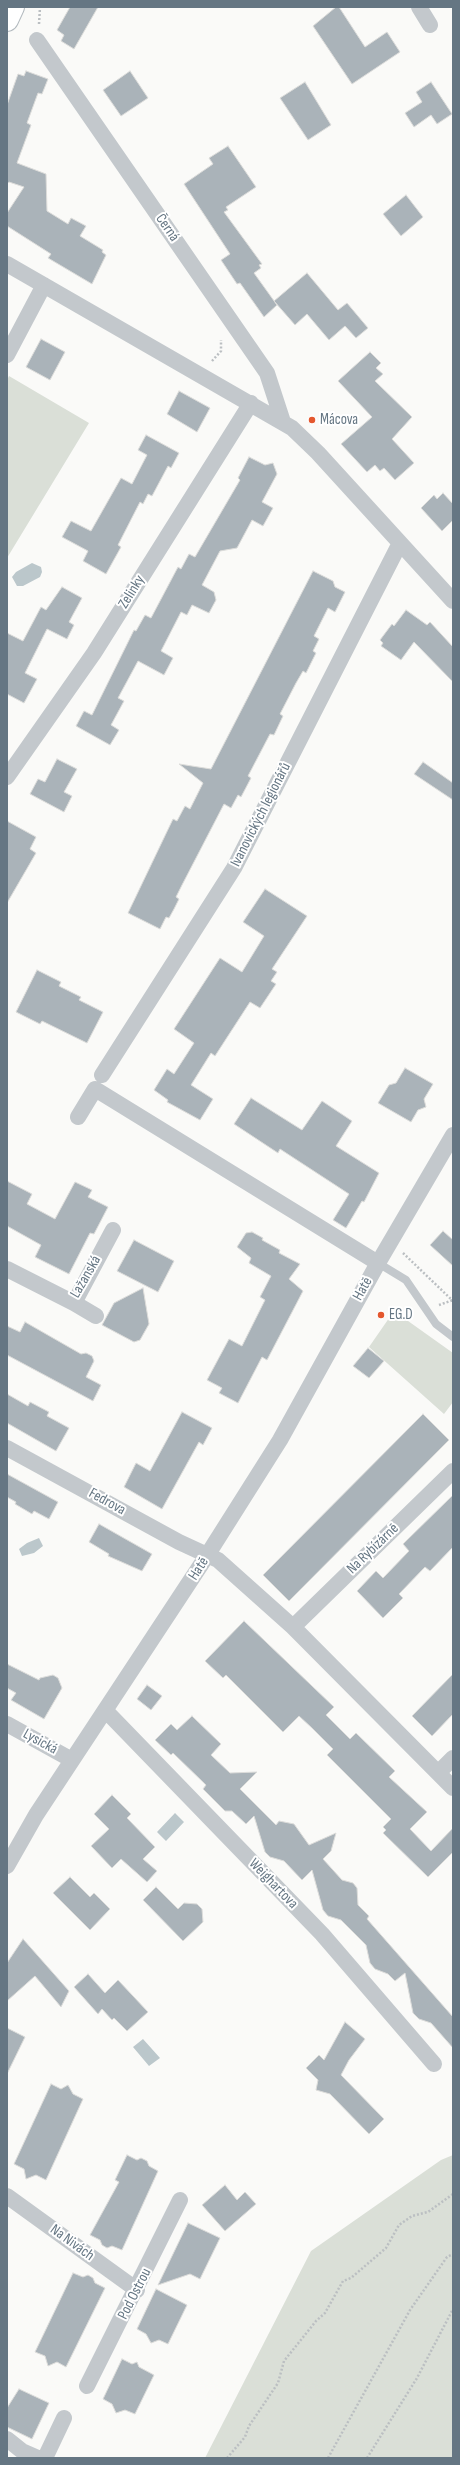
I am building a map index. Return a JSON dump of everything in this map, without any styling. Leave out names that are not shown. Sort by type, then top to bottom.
[{"type":"street","points":[[7,20],[13,7]]},
{"type":"street","points":[[419,7],[430,24]]},
{"type":"street","name":"Černá","points":[[37,40],[267,373],[283,422]]},
{"type":"street","points":[[7,264],[283,422],[318,453],[453,601]]},
{"type":"street","points":[[7,355],[44,285]]},
{"type":"street","name":"Zelinky","points":[[7,777],[94,653],[251,403]]},
{"type":"street","name":"Ivanovických legionářů","points":[[102,1075],[234,868],[400,543]]},
{"type":"street","name":"Hatě","points":[[78,1117],[95,1089],[378,1263]]},
{"type":"street","name":"Hatě","points":[[7,1866],[36,1815],[106,1712],[280,1440],[391,1240],[453,1135]]},
{"type":"street","name":"Lažanská","points":[[7,1269],[74,1303],[113,1230]]},
{"type":"street","points":[[74,1303],[96,1316]]},
{"type":"street","name":"Fedrova","points":[[7,1448],[179,1542],[208,1554]]},
{"type":"street","name":"Na Rybízárně","points":[[293,1627],[453,1471]]},
{"type":"street","points":[[208,1554],[218,1560],[293,1627],[453,1788]]},
{"type":"street","name":"Weighartova","points":[[106,1712],[322,1934],[434,2064]]},
{"type":"street","name":"Lysická","points":[[7,1724],[72,1760]]},
{"type":"street","points":[[438,1773],[453,1758]]},
{"type":"street","name":"Na Nivách","points":[[7,2196],[137,2290]]},
{"type":"street","name":"Pod Ostrou","points":[[87,2386],[137,2290],[180,2200]]},
{"type":"street","points":[[46,2458],[64,2418]]},
{"type":"street","points":[[7,2439],[22,2451],[38,2458]]},
{"type":"lane","points":[[378,1263],[406,1280],[436,1324],[453,1337]]},
{"type":"path","points":[[209,364],[221,351],[221,334],[231,321]]},
{"type":"path","points":[[391,1240],[453,1301]]},
{"type":"path","points":[[227,2458],[245,2437],[249,2426],[278,2384],[284,2361],[316,2321],[325,2313],[343,2281],[351,2278],[386,2248],[399,2225],[412,2216],[428,2212],[453,2194]]},
{"type":"path","points":[[328,2458],[410,2310],[447,2257],[453,2254]]},
{"type":"path","points":[[367,2458],[416,2378],[453,2309]]},
{"type":"shaded area","points":[[9,376],[89,423],[7,558],[7,380]]},
{"type":"shaded area","points":[[32,563],[41,567],[42,572],[40,577],[23,586],[17,586],[12,577],[16,572]]},
{"type":"shaded area","points":[[394,1311],[453,1353],[453,1402],[444,1414],[369,1347]]},
{"type":"shaded area","points":[[39,1538],[43,1546],[34,1553],[22,1556],[19,1549],[27,1543]]},
{"type":"shaded area","points":[[175,1813],[184,1822],[166,1841],[157,1832]]},
{"type":"shaded area","points":[[143,2039],[160,2058],[149,2066],[133,2047]]},
{"type":"shaded area","points":[[453,2155],[453,2458],[205,2458],[311,2251],[441,2160]]},
{"type":"building","points":[[70,7],[98,7],[74,49],[61,41],[64,35],[57,30]]},
{"type":"building","points":[[336,7],[339,7],[365,47],[387,32],[400,52],[352,84],[313,26]]},
{"type":"building","points":[[26,71],[48,79],[42,94],[38,93],[27,123],[31,125],[17,163],[46,174],[47,211],[68,224],[71,218],[86,226],[80,236],[103,250],[102,252],[106,255],[92,284],[48,258],[51,254],[7,226],[7,213],[24,187],[9,182],[7,184],[7,105],[18,74],[24,76]]},
{"type":"building","points":[[130,71],[148,98],[121,116],[103,90]]},
{"type":"building","points":[[305,82],[331,125],[308,140],[280,98]]},
{"type":"building","points":[[431,82],[452,114],[437,124],[431,115],[414,127],[405,113],[422,102],[416,92]]},
{"type":"building","points":[[228,146],[256,187],[226,207],[228,210],[224,212],[262,264],[259,265],[261,268],[254,273],[277,305],[264,317],[240,283],[237,284],[221,260],[230,254],[184,184],[213,164],[209,158]]},
{"type":"building","points":[[406,195],[423,217],[401,236],[383,214]]},
{"type":"building","points":[[307,273],[338,310],[347,303],[368,328],[356,338],[345,326],[329,340],[307,314],[295,325],[274,301]]},
{"type":"building","points":[[41,339],[65,352],[50,380],[26,367]]},
{"type":"building","points":[[370,352],[381,363],[376,368],[383,374],[375,381],[412,417],[392,439],[414,463],[395,480],[384,468],[380,471],[375,465],[367,472],[341,444],[372,417],[338,381]]},
{"type":"building","points":[[179,391],[210,408],[197,432],[167,414]]},
{"type":"building","points":[[146,435],[179,453],[171,468],[168,466],[152,496],[148,494],[143,504],[140,502],[118,545],[121,547],[106,574],[83,561],[88,551],[62,537],[71,521],[91,531],[121,478],[132,484],[147,455],[138,450]]},
{"type":"building","points":[[249,457],[265,465],[273,463],[277,474],[262,502],[273,508],[263,526],[252,520],[237,548],[220,551],[202,585],[214,592],[216,600],[209,613],[192,605],[187,615],[181,612],[161,651],[173,658],[164,675],[138,661],[118,698],[124,701],[111,725],[119,730],[110,745],[76,726],[84,711],[92,715],[134,630],[136,631],[145,615],[151,618],[178,567],[181,569],[189,554],[195,557],[240,480],[238,478]]},
{"type":"building","points":[[443,493],[453,504],[453,520],[442,531],[421,508],[434,495],[437,499]]},
{"type":"building","points":[[313,571],[333,581],[335,587],[345,592],[335,612],[328,608],[314,636],[319,639],[313,651],[316,653],[306,673],[303,671],[296,683],[280,714],[283,716],[274,735],[270,734],[248,776],[251,778],[241,797],[238,795],[231,808],[224,804],[176,897],[179,899],[174,909],[169,918],[166,917],[160,929],[128,913],[173,819],[177,821],[185,806],[190,809],[203,783],[179,764],[211,769]]},
{"type":"building","points":[[62,587],[82,598],[69,622],[74,625],[67,639],[47,629],[25,673],[37,679],[24,703],[7,694],[7,633],[23,641],[41,607],[46,610]]},
{"type":"building","points":[[406,610],[427,625],[430,622],[453,647],[453,682],[414,642],[401,660],[381,646],[383,643],[380,640],[392,624],[394,626]]},
{"type":"building","points":[[57,759],[77,769],[64,792],[72,796],[64,812],[30,794],[38,779],[45,782]]},
{"type":"building","points":[[423,762],[453,783],[453,800],[414,774]]},
{"type":"building","points":[[7,821],[36,837],[30,849],[36,853],[7,903]]},
{"type":"building","points":[[265,889],[307,916],[272,969],[277,972],[271,981],[276,984],[260,1008],[250,1002],[215,1056],[211,1053],[191,1085],[213,1099],[200,1120],[167,1102],[168,1100],[154,1090],[167,1069],[174,1074],[194,1043],[174,1029],[220,958],[242,972],[264,936],[243,922]]},
{"type":"building","points":[[37,970],[61,982],[59,986],[81,997],[79,1000],[103,1012],[87,1043],[42,1021],[40,1024],[16,1012]]},
{"type":"building","points":[[405,1068],[433,1084],[424,1099],[426,1107],[418,1110],[411,1122],[378,1103],[389,1085],[396,1083]]},
{"type":"building","points":[[251,1098],[302,1130],[322,1101],[352,1121],[336,1146],[379,1173],[364,1202],[362,1201],[346,1228],[333,1220],[349,1194],[280,1149],[278,1153],[234,1124]]},
{"type":"building","points":[[7,1181],[32,1194],[27,1204],[55,1219],[75,1182],[92,1190],[88,1197],[108,1207],[94,1234],[90,1233],[69,1274],[35,1257],[41,1245],[7,1226]]},
{"type":"building","points":[[443,1231],[453,1240],[453,1266],[430,1245]]},
{"type":"building","points":[[252,1232],[263,1238],[262,1240],[280,1250],[279,1253],[300,1264],[289,1279],[303,1291],[267,1360],[262,1357],[238,1403],[219,1393],[222,1388],[207,1380],[229,1339],[242,1346],[265,1300],[260,1297],[271,1276],[249,1263],[251,1258],[237,1247],[246,1233]]},
{"type":"building","points":[[134,1240],[174,1261],[158,1292],[117,1271]]},
{"type":"building","points":[[143,1288],[149,1324],[140,1340],[134,1342],[102,1325],[114,1303]]},
{"type":"building","points":[[25,1322],[81,1354],[86,1353],[92,1356],[94,1361],[86,1377],[101,1385],[93,1401],[7,1355],[7,1326],[20,1332]]},
{"type":"building","points":[[368,1348],[384,1361],[369,1378],[353,1366]]},
{"type":"building","points":[[7,1394],[28,1406],[30,1402],[49,1412],[47,1416],[69,1428],[56,1451],[7,1423]]},
{"type":"building","points":[[182,1412],[212,1428],[203,1445],[199,1442],[162,1509],[124,1487],[136,1463],[150,1471]]},
{"type":"building","points":[[423,1414],[449,1440],[289,1601],[263,1575]]},
{"type":"building","points":[[7,1474],[58,1502],[49,1519],[34,1511],[32,1514],[15,1504],[16,1502],[7,1497]]},
{"type":"building","points":[[453,1495],[453,1547],[430,1571],[425,1567],[399,1594],[403,1598],[383,1618],[357,1591],[376,1571],[383,1578],[409,1551],[403,1544]]},
{"type":"building","points":[[99,1524],[152,1554],[142,1571],[108,1556],[109,1554],[89,1542]]},
{"type":"building","points":[[244,1621],[334,1707],[326,1715],[350,1739],[356,1733],[395,1771],[389,1777],[427,1812],[410,1829],[431,1851],[453,1828],[453,1852],[428,1877],[383,1833],[386,1830],[383,1827],[391,1819],[327,1755],[333,1749],[312,1728],[299,1716],[283,1732],[226,1675],[223,1678],[205,1661]]},
{"type":"building","points":[[7,1664],[39,1680],[40,1678],[53,1675],[58,1678],[62,1688],[44,1719],[11,1700],[16,1693],[7,1688]]},
{"type":"building","points":[[453,1674],[453,1714],[432,1736],[412,1716]]},
{"type":"building","points":[[147,1685],[162,1696],[151,1710],[137,1699]]},
{"type":"building","points":[[192,1716],[221,1744],[211,1755],[230,1773],[257,1772],[240,1789],[276,1825],[279,1821],[294,1824],[309,1845],[336,1833],[331,1851],[323,1859],[342,1880],[353,1883],[357,1888],[358,1905],[369,1916],[367,1919],[453,2017],[453,2048],[431,2023],[419,2019],[413,2013],[405,1973],[395,1981],[388,1974],[375,1969],[370,1963],[366,1945],[341,1920],[328,1916],[323,1910],[312,1870],[302,1880],[284,1861],[270,1857],[265,1852],[254,1816],[246,1824],[232,1811],[225,1811],[203,1789],[206,1785],[173,1753],[171,1755],[155,1740],[171,1724],[177,1730]]},
{"type":"building","points":[[112,1795],[131,1814],[127,1818],[155,1847],[143,1859],[157,1871],[147,1882],[121,1859],[112,1868],[91,1846],[109,1829],[94,1814]]},
{"type":"building","points":[[70,1877],[90,1897],[94,1893],[110,1909],[90,1930],[53,1893]]},
{"type":"building","points":[[156,1887],[178,1909],[184,1903],[197,1904],[202,1909],[203,1922],[183,1941],[143,1900]]},
{"type":"building","points":[[23,1939],[69,1991],[61,2007],[35,1976],[7,2001],[7,1963]]},
{"type":"building","points":[[88,1974],[105,1993],[118,1980],[148,2012],[127,2031],[114,2018],[112,2020],[102,2009],[98,2014],[74,1987]]},
{"type":"building","points":[[345,2022],[365,2039],[349,2060],[341,2075],[384,2119],[369,2134],[330,2094],[316,2090],[318,2080],[306,2068],[319,2055],[324,2060]]},
{"type":"building","points":[[7,2028],[25,2037],[7,2074]]},
{"type":"building","points":[[51,2084],[61,2089],[68,2085],[73,2094],[83,2099],[46,2180],[36,2175],[26,2179],[24,2169],[14,2164]]},
{"type":"building","points":[[127,2155],[137,2160],[141,2158],[147,2161],[149,2166],[158,2171],[122,2250],[112,2246],[107,2248],[102,2245],[100,2240],[90,2235],[119,2182],[115,2180]]},
{"type":"building","points":[[225,2185],[237,2200],[245,2192],[256,2204],[225,2231],[202,2205]]},
{"type":"building","points":[[188,2223],[220,2238],[200,2279],[190,2274],[158,2285]]},
{"type":"building","points":[[73,2273],[83,2277],[88,2275],[93,2278],[95,2283],[105,2288],[66,2367],[57,2362],[48,2366],[45,2356],[35,2352]]},
{"type":"building","points":[[156,2289],[187,2305],[168,2344],[159,2340],[151,2343],[146,2334],[137,2329]]},
{"type":"building","points":[[122,2359],[132,2364],[137,2362],[139,2367],[154,2375],[135,2414],[125,2410],[116,2413],[112,2404],[103,2399]]},
{"type":"building","points":[[19,2389],[49,2403],[32,2439],[7,2427],[7,2408]]},
{"type":"place","name":"Mácova","points":[[312,420]]},
{"type":"place","name":"EG.D","points":[[381,1315]]}]
